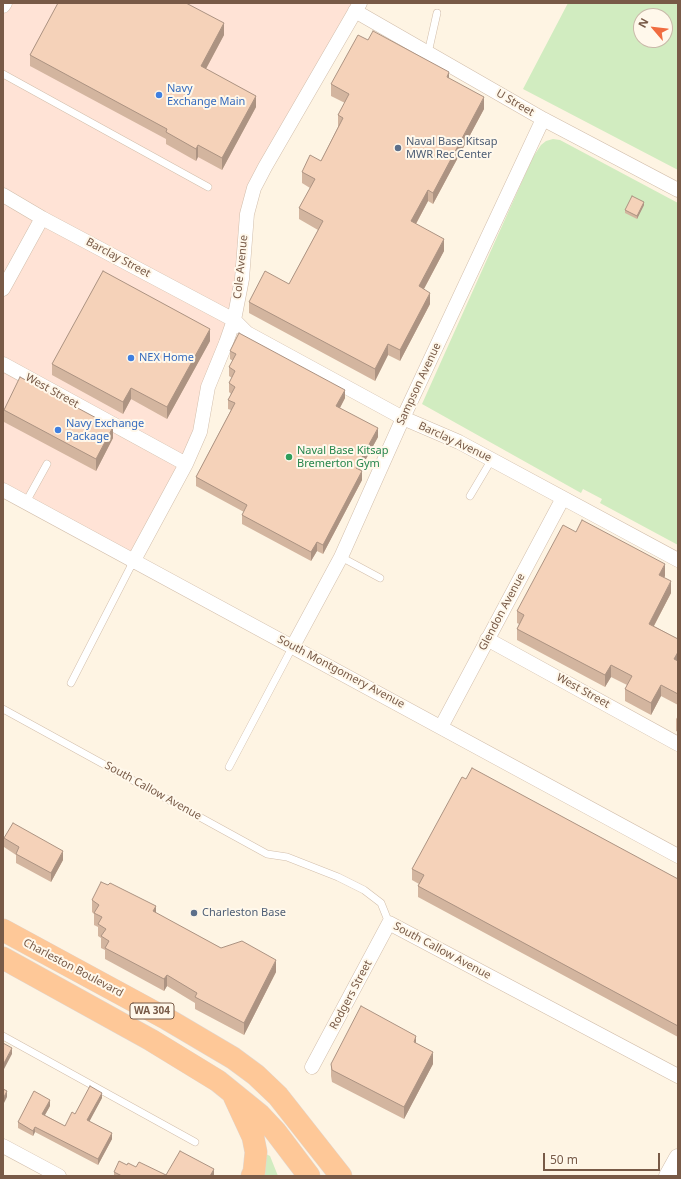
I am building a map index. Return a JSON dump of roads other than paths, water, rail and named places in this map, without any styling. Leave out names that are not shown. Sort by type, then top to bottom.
[{"type":"highway","name":"Charleston Boulevard","points":[[3,930],[167,1019],[233,1058],[256,1075],[278,1096],[341,1176]]},
{"type":"highway","name":"WA 304","points":[[3,958],[164,1047],[232,1091],[260,1114],[275,1131],[309,1176]]},
{"type":"highway","points":[[232,1091],[248,1125],[255,1147],[255,1165],[252,1176]]},
{"type":"street","name":"U Street","points":[[358,7],[428,53],[543,119],[678,190]]},
{"type":"street","name":"Cole Avenue","points":[[134,562],[186,464],[200,432],[208,386],[234,320],[242,279],[247,214],[254,188],[358,7]]},
{"type":"street","name":"Sampson Avenue","points":[[293,646],[341,558],[403,418],[543,119]]},
{"type":"street","name":"Barclay Street","points":[[3,195],[42,218],[234,320]]},
{"type":"street","points":[[3,289],[42,218]]},
{"type":"street","name":"Barclay Avenue","points":[[234,320],[247,333],[403,418],[459,442],[492,459],[678,560]]},
{"type":"street","name":"West Street","points":[[3,364],[186,464]]},
{"type":"street","name":"South Montgomery Avenue","points":[[3,490],[134,562],[441,726],[678,856]]},
{"type":"street","name":"Glendon Avenue","points":[[441,726],[563,498]]},
{"type":"street","name":"West Street","points":[[487,639],[678,744]]},
{"type":"street","name":"Rodgers Street","points":[[312,1067],[390,923]]},
{"type":"street","name":"South Callow Avenue","points":[[390,923],[678,1076]]},
{"type":"street","points":[[3,1146],[59,1176]]},
{"type":"street","points":[[668,1176],[678,1158]]},
{"type":"lane","points":[[428,53],[437,13]]},
{"type":"lane","points":[[3,74],[208,186]]},
{"type":"lane","points":[[470,496],[492,459]]},
{"type":"lane","points":[[26,502],[47,464]]},
{"type":"lane","points":[[341,558],[380,578]]},
{"type":"lane","points":[[71,684],[134,562]]},
{"type":"lane","points":[[229,767],[293,646]]},
{"type":"lane","name":"South Callow Avenue","points":[[3,709],[267,854],[287,857],[338,877],[364,890],[381,903],[390,923]]},
{"type":"lane","points":[[3,1036],[195,1142]]},
{"type":"place","name":"Navy Exchange Main","points":[[159,95]]},
{"type":"place","name":"Naval Base Kitsap MWR Rec Center","points":[[398,148]]},
{"type":"place","name":"NEX Home","points":[[131,358]]},
{"type":"place","name":"Navy Exchange Package","points":[[58,430]]},
{"type":"place","name":"Naval Base Kitsap Bremerton Gym","points":[[289,457]]},
{"type":"place","name":"Charleston Base","points":[[194,913]]}]
